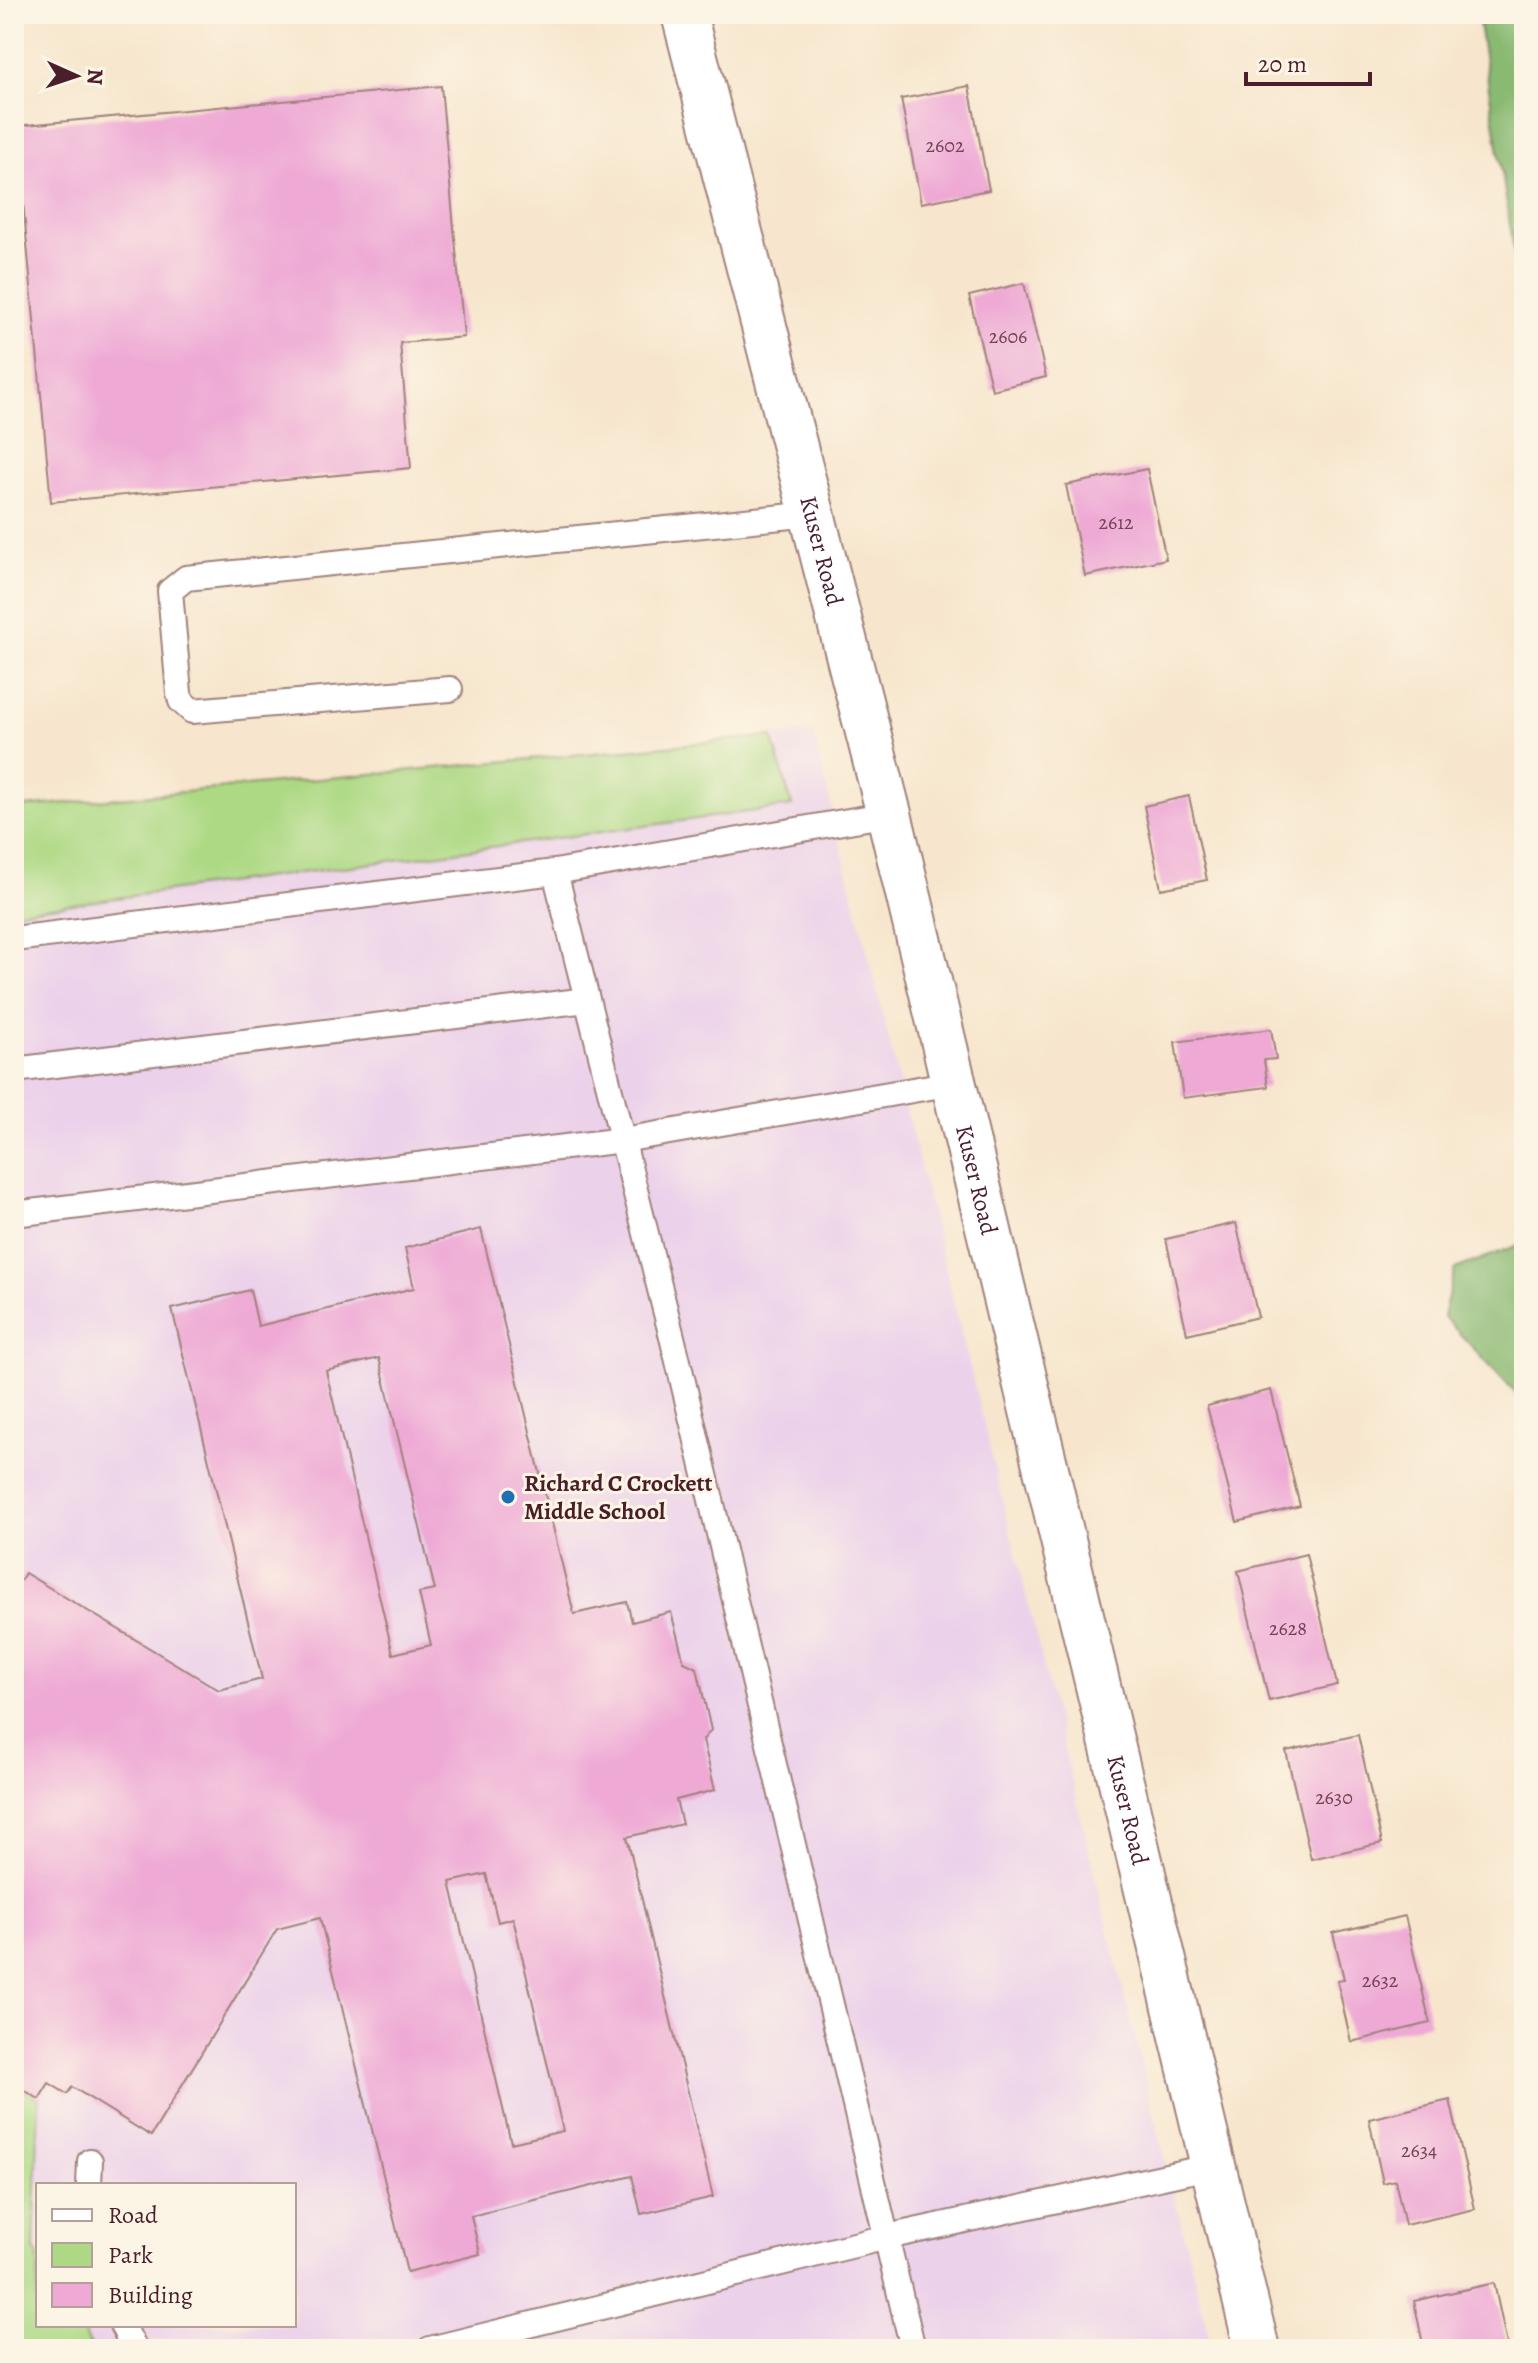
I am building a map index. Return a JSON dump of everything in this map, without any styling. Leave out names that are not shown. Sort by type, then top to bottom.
[{"type":"street","name":"Kuser Road","points":[[684,14],[889,814],[1257,2349]]},
{"type":"lane","points":[[450,689],[192,711],[181,701],[179,693],[170,591],[186,578],[812,514]]},
{"type":"lane","points":[[14,939],[555,872],[889,814]]},
{"type":"lane","points":[[555,872],[623,1140],[913,2349]]},
{"type":"lane","points":[[14,1070],[587,1000]]},
{"type":"lane","points":[[14,1214],[623,1140],[953,1083]]},
{"type":"lane","points":[[430,2349],[887,2237],[1213,2166]]},
{"type":"lane","points":[[123,2327],[135,2349]]},
{"type":"shaded area","name":"Richard C Crockett Middle School","points":[[813,732],[1212,2349],[14,2349],[14,808]]},
{"type":"green space","points":[[1385,14],[1524,14],[1524,315],[1478,17]]},
{"type":"green space","points":[[772,736],[792,806],[14,912],[14,808]]},
{"type":"green space","points":[[1524,1243],[1524,1402],[1443,1316],[1455,1269]]},
{"type":"green space","points":[[14,2084],[39,2099],[34,2249],[36,2327],[80,2327],[93,2349],[14,2349]]},
{"type":"building","points":[[441,86],[464,337],[400,343],[411,468],[51,502],[16,126]]},
{"type":"building","points":[[969,86],[989,190],[921,203],[901,99]]},
{"type":"building","points":[[1024,283],[1046,377],[992,390],[969,296]]},
{"type":"building","points":[[1147,469],[1166,559],[1085,576],[1066,485]]},
{"type":"building","points":[[1189,796],[1207,880],[1161,889],[1144,806]]},
{"type":"building","points":[[1271,1029],[1276,1059],[1264,1060],[1268,1087],[1183,1098],[1175,1042]]},
{"type":"building","points":[[1236,1223],[1258,1317],[1187,1334],[1166,1239]]},
{"type":"building","points":[[481,1229],[574,1614],[627,1602],[632,1622],[671,1612],[684,1662],[697,1668],[711,1730],[703,1740],[715,1790],[676,1800],[682,1824],[627,1837],[713,2197],[641,2214],[632,2176],[471,2216],[480,2254],[407,2272],[320,1918],[277,1929],[151,2136],[72,2087],[67,2094],[49,2083],[39,2099],[14,2084],[14,1957],[17,1952],[14,1950],[14,1591],[25,1573],[219,1690],[262,1679],[172,1309],[250,1290],[258,1326],[414,1288],[405,1248]],"holes":[[[379,1358],[435,1590],[419,1593],[431,1645],[393,1654],[326,1371]],[[486,1874],[498,1922],[513,1918],[563,2131],[511,2143],[450,1882]]]},
{"type":"building","points":[[1271,1390],[1300,1506],[1237,1522],[1207,1406]]},
{"type":"building","points":[[1306,1554],[1337,1685],[1269,1701],[1238,1571]]},
{"type":"building","points":[[1358,1735],[1382,1843],[1311,1859],[1286,1751]]},
{"type":"building","points":[[1405,1916],[1430,2023],[1351,2042],[1337,1980],[1344,1979],[1333,1933]]},
{"type":"building","points":[[1450,2100],[1475,2209],[1405,2225],[1395,2180],[1383,2183],[1369,2119]]},
{"type":"building","points":[[1494,2283],[1508,2349],[1424,2349],[1414,2301]]},
{"type":"place","name":"Richard C Crockett Middle School","points":[[508,1497]]}]
